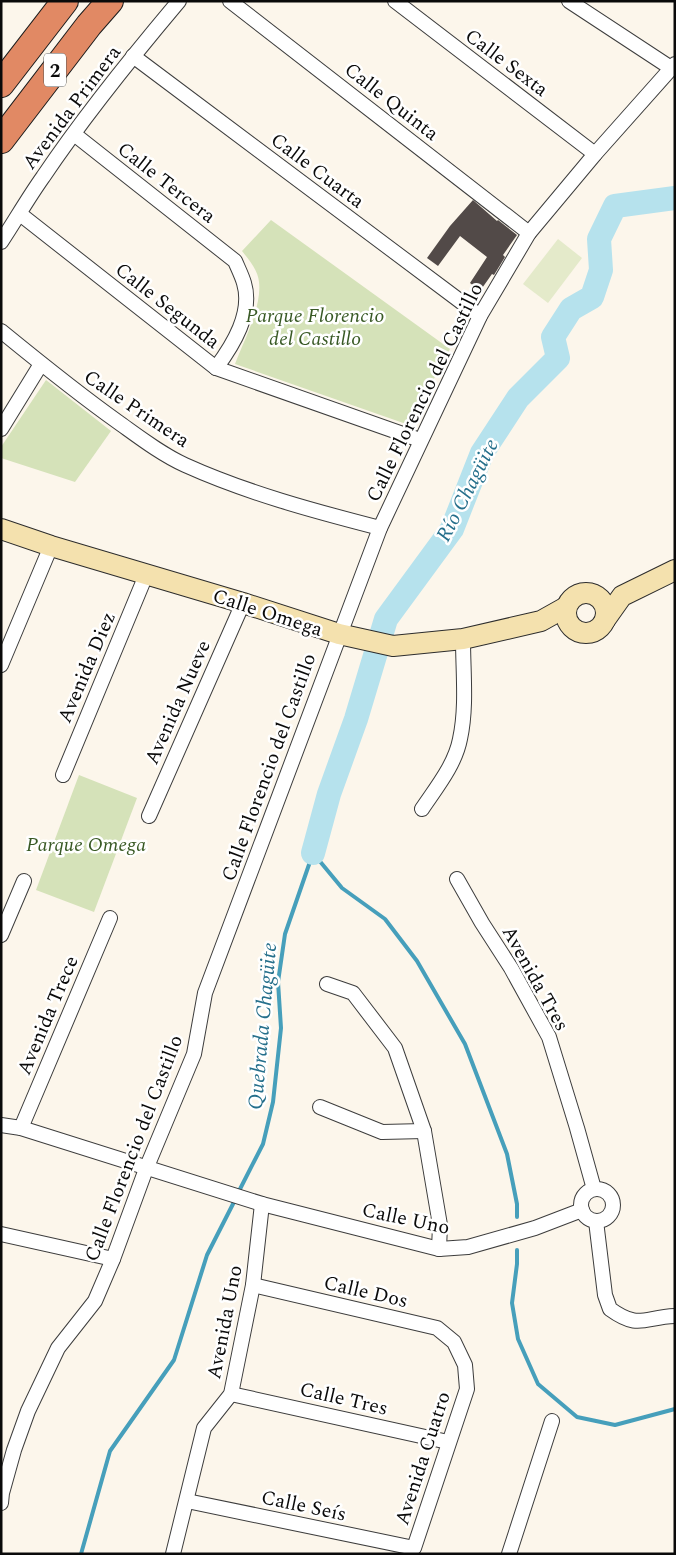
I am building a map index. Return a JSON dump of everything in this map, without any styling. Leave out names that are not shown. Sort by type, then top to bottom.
[{"type":"highway","name":"2","points":[[1,84],[65,1]]},
{"type":"highway","name":"2","points":[[1,140],[89,25],[110,1]]},
{"type":"street","name":"Avenida Primera","points":[[1,242],[74,134],[133,56],[179,1]]},
{"type":"street","name":"Calle Quinta","points":[[230,1],[530,233]]},
{"type":"street","name":"Calle Sexta","points":[[395,1],[595,154]]},
{"type":"street","points":[[569,1],[673,66]]},
{"type":"street","name":"Calle Cuarta","points":[[133,56],[480,316]]},
{"type":"street","name":"Calle Florencio del Castillo","points":[[1,1503],[12,1458],[28,1411],[58,1348],[95,1301],[113,1260],[146,1169],[194,1054],[205,993],[339,634],[380,528],[420,440],[480,316],[530,233],[595,154],[673,66]]},
{"type":"street","name":"Calle Tercera","points":[[74,134],[235,261],[245,285],[246,304],[241,324],[228,352],[216,368]]},
{"type":"street","name":"Calle Segunda","points":[[20,214],[216,368],[420,440]]},
{"type":"street","name":"Calle Primera","points":[[1,331],[76,392],[148,444],[184,464],[229,482],[314,511],[380,528]]},
{"type":"street","points":[[1,429],[41,364]]},
{"type":"street","name":"Calle Omega","points":[[1,529],[339,634],[394,646],[463,640],[541,621],[566,607]]},
{"type":"street","points":[[1,665],[5,645],[51,546]]},
{"type":"street","points":[[622,596],[605,620],[596,630],[590,633],[583,633],[571,627],[567,621],[566,607],[576,596],[590,594],[597,597],[622,596],[675,570]]},
{"type":"street","name":"Avenida Diez","points":[[63,775],[146,575]]},
{"type":"street","points":[[597,597],[605,607],[605,620]]},
{"type":"street","name":"Avenida Nueve","points":[[149,816],[243,604]]},
{"type":"street","name":"Calle Omega","points":[[541,621],[571,627]]},
{"type":"street","points":[[422,809],[450,766],[460,740],[464,704],[463,640]]},
{"type":"street","name":"Avenida Tres","points":[[457,879],[549,1037],[594,1189]]},
{"type":"street","points":[[1,935],[24,881]]},
{"type":"street","name":"Avenida Trece","points":[[21,1128],[110,918]]},
{"type":"street","points":[[327,984],[353,993],[395,1048],[424,1130],[440,1225],[439,1249]]},
{"type":"street","points":[[320,1107],[382,1132],[424,1130]]},
{"type":"street","name":"Calle Uno","points":[[1,1125],[21,1128],[255,1202],[439,1249],[468,1247],[535,1228],[582,1210]]},
{"type":"street","points":[[594,1189],[606,1191],[613,1200],[613,1206],[608,1217],[596,1221],[586,1216],[582,1210],[582,1199],[589,1191],[594,1189]]},
{"type":"street","name":"Avenida Uno","points":[[173,1554],[204,1428],[231,1394],[254,1285],[255,1202]]},
{"type":"street","points":[[596,1221],[605,1295],[610,1309],[628,1320],[639,1322],[663,1316],[675,1316]]},
{"type":"street","points":[[1,1234],[113,1260]]},
{"type":"street","name":"Calle Dos","points":[[254,1285],[437,1328],[454,1342],[459,1353]]},
{"type":"street","name":"Avenida Cuatro","points":[[414,1548],[467,1388],[465,1364],[459,1353]]},
{"type":"street","name":"Calle Tres","points":[[231,1394],[448,1442]]},
{"type":"street","points":[[509,1554],[552,1421]]},
{"type":"street","name":"Calle Seís","points":[[187,1501],[414,1548]]},
{"type":"green space","name":"Parque Florencio del Castillo","points":[[271,220],[450,349],[409,425],[235,364],[252,323],[259,292],[257,273],[242,251]]},
{"type":"green space","points":[[558,239],[582,258],[548,303],[523,284]]},
{"type":"green space","points":[[46,380],[111,431],[75,482],[1,458],[1,447]]},
{"type":"green space","name":"Parque Omega","points":[[79,775],[137,798],[94,912],[36,890]]},
{"type":"building","points":[[473,200],[517,235],[503,255],[505,257],[494,275],[492,274],[480,291],[470,283],[487,257],[460,236],[438,266],[427,258],[450,226]]},
{"type":"waterway","name":"Río Chagüite","points":[[313,853],[329,794],[356,719],[386,619],[452,529],[482,453],[518,398],[558,358],[553,337],[571,309],[592,297],[601,270],[599,239],[615,206],[675,198]]},
{"type":"waterway","points":[[313,853],[342,888],[385,919],[417,961],[465,1044],[507,1154],[517,1204],[517,1217]]},
{"type":"waterway","name":"Quebrada Chagüite","points":[[238,1193],[263,1144],[273,1102],[281,1028],[278,982],[285,934],[313,853]]},
{"type":"waterway","name":"Quebrada Chagüite","points":[[81,1554],[110,1451],[174,1360],[207,1255],[235,1200]]},
{"type":"waterway","points":[[517,1250],[512,1303],[518,1339],[538,1384],[577,1417],[615,1425],[675,1409]]}]
